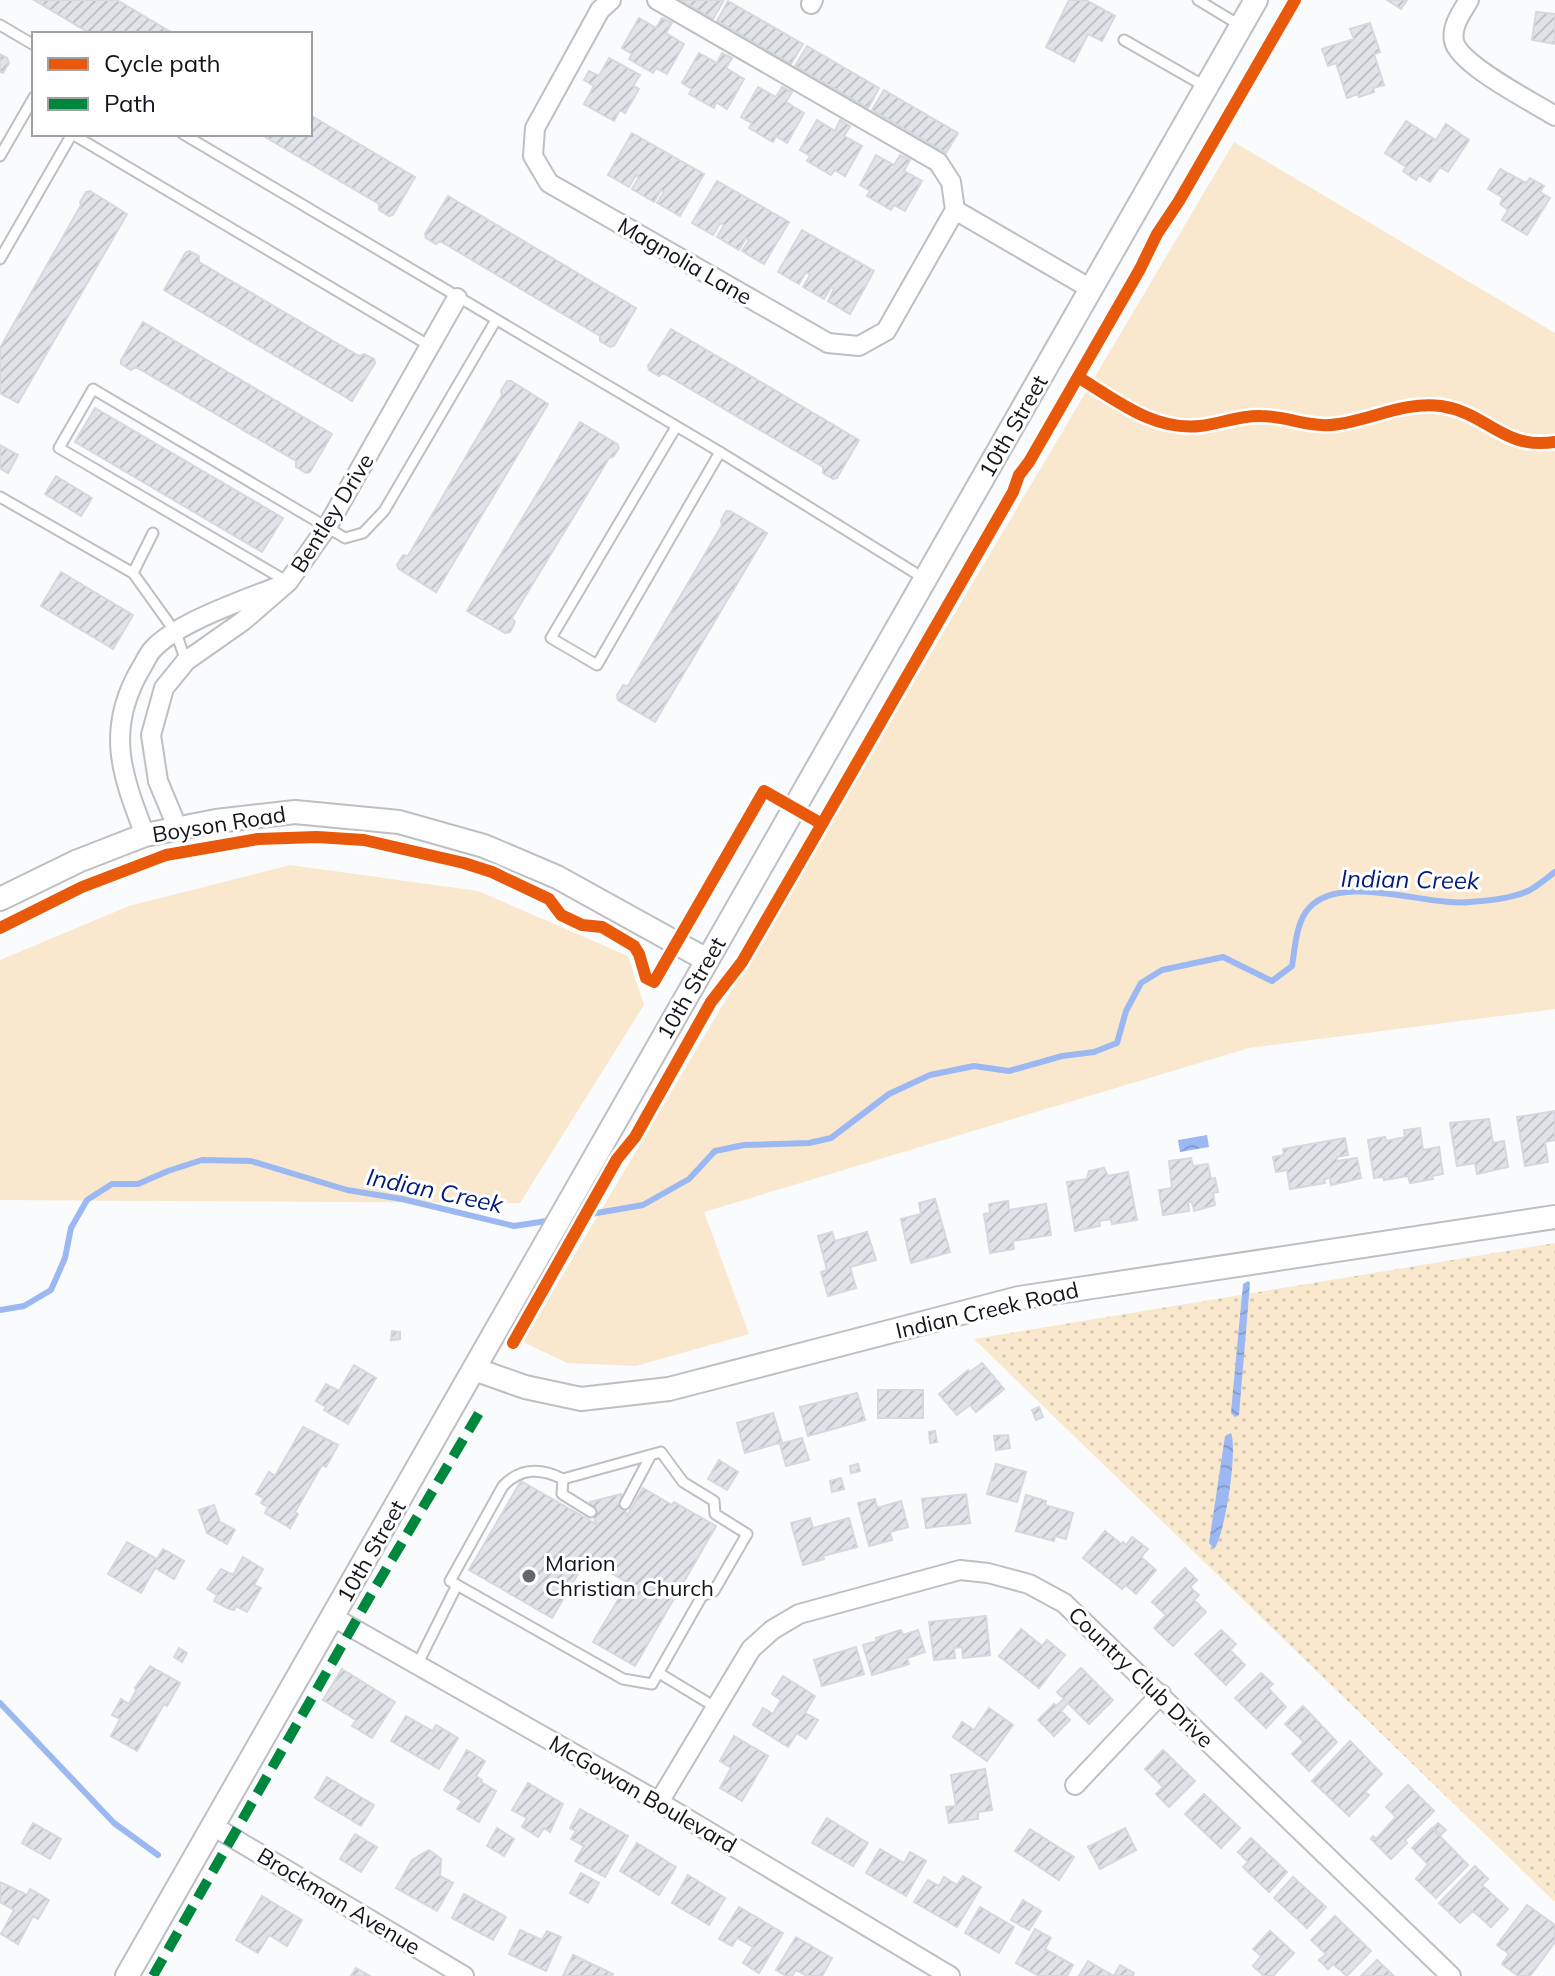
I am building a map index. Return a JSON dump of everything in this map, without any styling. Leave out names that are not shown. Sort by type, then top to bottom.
[{"type":"street","name":"Magnolia Lane","points":[[611,0],[600,10],[535,128],[533,156],[549,183],[828,343],[859,346],[886,331],[955,210]]},
{"type":"street","points":[[657,0],[938,162],[951,182],[955,210],[1091,289]]},
{"type":"street","name":"10th Street","points":[[127,1976],[1256,0]]},
{"type":"street","points":[[1469,0],[1456,21],[1454,42],[1468,63],[1555,116]]},
{"type":"street","name":"Bentley Drive","points":[[178,829],[158,781],[151,735],[164,688],[186,661],[243,621],[288,582],[327,527],[457,298]]},
{"type":"street","points":[[145,835],[125,784],[118,737],[130,689],[153,649],[176,633],[211,614],[288,582]]},
{"type":"street","name":"Boyson Road","points":[[0,899],[78,861],[145,835],[216,821],[295,812],[399,822],[484,846],[557,877],[707,960]]},
{"type":"street","name":"Indian Creek Road","points":[[474,1369],[525,1387],[581,1399],[669,1389],[1019,1298],[1555,1217]]},
{"type":"street","name":"Country Club Drive","points":[[659,1802],[751,1649],[772,1630],[799,1614],[960,1570],[988,1573],[1029,1584],[1064,1603],[1451,1976]]},
{"type":"street","name":"McGowan Boulevard","points":[[333,1617],[659,1802],[950,1976]]},
{"type":"street","points":[[1075,1785],[1161,1694]]},
{"type":"street","name":"Brockman Avenue","points":[[213,1826],[464,1976]]},
{"type":"lane","points":[[1198,0],[1241,26]]},
{"type":"lane","points":[[0,25],[32,44]]},
{"type":"lane","points":[[1124,40],[1206,87]]},
{"type":"lane","points":[[0,156],[32,100]]},
{"type":"lane","points":[[0,259],[71,136]]},
{"type":"lane","points":[[75,136],[430,346]]},
{"type":"lane","points":[[186,136],[720,452],[925,579]]},
{"type":"lane","points":[[288,582],[59,448],[93,389],[345,538],[363,533],[384,511],[496,320]]},
{"type":"lane","points":[[676,427],[551,638],[597,665],[720,452]]},
{"type":"lane","points":[[0,497],[133,573],[176,633],[186,661]]},
{"type":"lane","points":[[133,573],[153,533]]},
{"type":"lane","points":[[661,1452],[683,1482],[714,1501],[715,1514],[747,1534],[714,1591],[702,1596],[652,1684],[623,1679],[450,1581],[503,1486],[511,1478],[536,1470],[550,1472],[563,1479],[661,1452]]},
{"type":"lane","points":[[625,1504],[651,1455]]},
{"type":"lane","points":[[563,1479],[562,1494],[591,1512]]},
{"type":"lane","points":[[417,1665],[457,1585]]},
{"type":"lane","points":[[659,1673],[715,1707]]},
{"type":"shaded area","points":[[1234,142],[1555,333],[1555,1009],[1249,1048],[704,1212],[749,1334],[636,1366],[567,1363],[523,1342]]},
{"type":"shaded area","points":[[290,865],[478,891],[628,956],[644,1005],[520,1203],[0,1200],[0,960],[129,906]]},
{"type":"shaded area","points":[[1555,1243],[1555,1902],[974,1339]]},
{"type":"water","points":[[1207,1135],[1209,1147],[1180,1152],[1178,1140]]},
{"type":"water","points":[[1248,1281],[1239,1415],[1235,1417],[1231,1413],[1243,1284]]},
{"type":"water","points":[[1231,1433],[1233,1456],[1229,1492],[1214,1549],[1209,1543],[1225,1436]]},
{"type":"building","points":[[34,0],[117,0],[171,32],[88,32]]},
{"type":"building","points":[[680,0],[724,0],[713,19]]},
{"type":"building","points":[[1069,0],[1086,0],[1115,16],[1102,41],[1088,34],[1074,62],[1046,47]]},
{"type":"building","points":[[1387,0],[1407,0],[1401,9]]},
{"type":"building","points":[[728,1],[803,44],[791,64],[717,21]]},
{"type":"building","points":[[1536,12],[1555,14],[1555,44],[1532,40]]},
{"type":"building","points":[[639,18],[656,28],[662,18],[672,23],[666,33],[684,44],[667,74],[656,68],[653,73],[629,59],[632,54],[622,48]]},
{"type":"building","points":[[1370,23],[1380,52],[1374,54],[1384,85],[1373,88],[1374,92],[1347,98],[1336,63],[1328,66],[1322,49],[1354,39],[1350,29]]},
{"type":"building","points":[[807,46],[879,88],[868,108],[795,66]]},
{"type":"building","points":[[699,53],[717,63],[722,53],[732,58],[726,68],[744,79],[727,109],[716,102],[714,108],[689,94],[692,89],[682,83]]},
{"type":"building","points":[[0,54],[9,63],[3,73],[0,72]]},
{"type":"building","points":[[609,58],[640,75],[633,86],[639,89],[625,113],[620,110],[614,121],[584,104],[594,86],[584,80],[589,71],[599,76]]},
{"type":"building","points":[[758,87],[776,97],[782,87],[792,92],[786,102],[804,113],[787,143],[776,136],[773,142],[749,128],[752,123],[741,117]]},
{"type":"building","points":[[884,90],[958,133],[946,153],[872,110]]},
{"type":"building","points":[[312,116],[415,177],[393,215],[379,210],[379,204],[263,136],[312,136]]},
{"type":"building","points":[[817,120],[835,131],[840,120],[850,126],[844,136],[862,146],[845,176],[835,170],[831,175],[807,161],[810,156],[800,150]]},
{"type":"building","points":[[1406,121],[1436,140],[1446,124],[1469,140],[1448,172],[1440,167],[1430,182],[1419,175],[1416,180],[1403,171],[1406,167],[1385,153]]},
{"type":"building","points":[[632,133],[704,174],[680,216],[657,203],[664,192],[661,190],[654,202],[632,189],[639,177],[636,175],[629,187],[608,175]]},
{"type":"building","points":[[876,155],[894,165],[900,155],[910,160],[904,171],[922,181],[905,211],[894,205],[891,210],[867,196],[870,191],[860,185]]},
{"type":"building","points":[[1500,169],[1526,183],[1530,178],[1544,186],[1540,192],[1550,198],[1527,235],[1502,220],[1508,210],[1500,204],[1503,198],[1488,189]]},
{"type":"building","points":[[717,181],[789,222],[764,264],[742,251],[749,240],[746,238],[739,250],[717,237],[724,225],[720,223],[713,235],[692,223]]},
{"type":"building","points":[[90,191],[127,214],[18,403],[0,393],[0,348],[80,202]]},
{"type":"building","points":[[448,196],[636,308],[614,346],[600,341],[600,336],[440,241],[436,244],[426,238],[425,234]]},
{"type":"building","points":[[802,230],[874,271],[850,314],[828,301],[834,289],[831,287],[824,299],[803,287],[810,275],[806,272],[799,284],[778,272]]},
{"type":"building","points":[[189,251],[199,256],[199,262],[359,356],[364,354],[374,359],[375,363],[352,401],[164,290]]},
{"type":"building","points":[[143,322],[332,434],[310,472],[296,467],[296,461],[136,367],[131,370],[121,364]]},
{"type":"building","points":[[671,329],[859,440],[837,478],[823,473],[823,467],[663,373],[659,376],[649,370],[648,366]]},
{"type":"building","points":[[507,381],[548,404],[436,592],[397,565],[403,555],[408,556],[502,395]]},
{"type":"building","points":[[95,408],[283,518],[262,552],[75,442]]},
{"type":"building","points":[[580,422],[619,448],[609,458],[512,618],[515,622],[510,632],[505,633],[467,611]]},
{"type":"building","points":[[0,445],[18,455],[8,473],[0,468]]},
{"type":"building","points":[[56,476],[92,498],[81,516],[45,494]]},
{"type":"building","points":[[726,511],[767,533],[655,722],[618,700],[617,695],[623,685],[628,686],[722,525]]},
{"type":"building","points":[[61,572],[133,615],[113,649],[41,606]]},
{"type":"building","points":[[1555,1111],[1555,1140],[1545,1142],[1548,1162],[1525,1166],[1517,1117]]},
{"type":"building","points":[[1489,1119],[1493,1143],[1504,1141],[1508,1167],[1477,1174],[1475,1163],[1457,1166],[1450,1123]]},
{"type":"building","points":[[1420,1128],[1423,1150],[1439,1147],[1443,1174],[1410,1183],[1408,1176],[1384,1180],[1384,1177],[1374,1178],[1368,1140],[1385,1137],[1386,1141],[1405,1137],[1404,1130]]},
{"type":"building","points":[[1345,1138],[1348,1155],[1337,1157],[1337,1161],[1357,1158],[1361,1178],[1331,1185],[1330,1178],[1324,1179],[1325,1183],[1290,1189],[1287,1170],[1276,1172],[1273,1157],[1284,1155],[1283,1149]]},
{"type":"building","points":[[1191,1158],[1193,1166],[1208,1164],[1218,1192],[1213,1193],[1215,1205],[1194,1211],[1192,1202],[1188,1202],[1189,1211],[1163,1215],[1159,1190],[1172,1188],[1169,1161]]},
{"type":"building","points":[[1104,1168],[1108,1176],[1128,1172],[1137,1220],[1112,1224],[1111,1219],[1099,1221],[1100,1226],[1075,1231],[1067,1182],[1087,1179],[1089,1171]]},
{"type":"building","points":[[935,1199],[950,1252],[911,1263],[901,1219],[921,1214],[919,1203]]},
{"type":"building","points":[[1008,1201],[1009,1210],[1046,1204],[1051,1235],[1013,1241],[1014,1249],[990,1253],[984,1214],[990,1213],[989,1204]]},
{"type":"building","points":[[832,1232],[835,1241],[867,1232],[876,1260],[850,1267],[856,1288],[828,1296],[821,1272],[827,1270],[818,1236]]},
{"type":"building","points":[[392,1331],[400,1332],[400,1339],[391,1340]]},
{"type":"building","points":[[982,1363],[1004,1389],[976,1412],[970,1405],[957,1415],[939,1394],[968,1370],[970,1372]]},
{"type":"building","points":[[354,1365],[376,1378],[348,1424],[324,1410],[326,1407],[316,1401],[326,1384],[339,1391]]},
{"type":"building","points":[[878,1390],[923,1390],[923,1418],[878,1418]]},
{"type":"building","points":[[857,1393],[865,1420],[808,1436],[800,1407]]},
{"type":"building","points":[[1039,1407],[1043,1417],[1036,1420],[1032,1410]]},
{"type":"building","points":[[773,1413],[782,1442],[745,1453],[737,1423]]},
{"type":"building","points":[[303,1427],[338,1445],[326,1467],[322,1465],[295,1512],[298,1514],[290,1528],[265,1513],[268,1507],[261,1503],[264,1498],[256,1494],[269,1472],[275,1476]]},
{"type":"building","points":[[935,1431],[937,1442],[930,1443],[929,1432]]},
{"type":"building","points":[[1008,1435],[1010,1448],[996,1450],[994,1436]]},
{"type":"building","points":[[802,1438],[809,1460],[786,1466],[780,1444]]},
{"type":"building","points":[[719,1460],[738,1472],[727,1490],[708,1479]]},
{"type":"building","points":[[858,1464],[860,1471],[851,1473],[850,1466]]},
{"type":"building","points":[[996,1464],[1026,1472],[1017,1502],[987,1494]]},
{"type":"building","points":[[841,1478],[844,1489],[832,1492],[830,1481]]},
{"type":"building","name":"Marion Christian Church","points":[[521,1481],[596,1524],[590,1502],[621,1494],[627,1516],[643,1488],[716,1526],[635,1666],[593,1642],[628,1583],[587,1559],[552,1618],[469,1570]]},
{"type":"building","points":[[966,1494],[970,1523],[926,1528],[922,1499]]},
{"type":"building","points":[[1026,1495],[1046,1501],[1045,1505],[1073,1513],[1066,1539],[1055,1536],[1054,1541],[1016,1531]]},
{"type":"building","points":[[875,1499],[877,1508],[901,1501],[908,1527],[890,1532],[892,1540],[869,1546],[858,1503]]},
{"type":"building","points":[[214,1505],[220,1522],[235,1530],[227,1544],[207,1533],[199,1510]]},
{"type":"building","points":[[810,1518],[813,1528],[849,1518],[857,1547],[803,1565],[791,1523]]},
{"type":"building","points":[[1105,1531],[1121,1544],[1126,1545],[1132,1537],[1148,1549],[1141,1557],[1156,1570],[1136,1594],[1126,1585],[1122,1589],[1083,1558]]},
{"type":"building","points":[[127,1542],[157,1559],[163,1549],[184,1561],[174,1579],[155,1568],[141,1593],[108,1574]]},
{"type":"building","points":[[243,1557],[263,1569],[254,1585],[261,1588],[247,1612],[236,1606],[234,1610],[227,1608],[214,1601],[217,1595],[207,1589],[221,1569],[233,1575]]},
{"type":"building","points":[[1185,1568],[1197,1580],[1190,1587],[1199,1595],[1194,1600],[1206,1612],[1173,1646],[1154,1628],[1166,1615],[1152,1602]]},
{"type":"building","points":[[986,1616],[990,1655],[963,1658],[962,1647],[954,1648],[955,1658],[934,1660],[929,1622]]},
{"type":"building","points":[[1021,1629],[1042,1646],[1047,1640],[1065,1655],[1039,1688],[999,1656]]},
{"type":"building","points":[[901,1630],[903,1635],[918,1630],[925,1652],[907,1658],[909,1664],[872,1675],[863,1645]]},
{"type":"building","points":[[1221,1630],[1236,1644],[1230,1650],[1245,1665],[1226,1685],[1195,1654]]},
{"type":"building","points":[[856,1647],[864,1674],[822,1686],[814,1660]]},
{"type":"building","points":[[179,1648],[187,1653],[182,1662],[174,1657]]},
{"type":"building","points":[[150,1666],[180,1683],[137,1751],[111,1736],[120,1719],[112,1715],[121,1699],[129,1704],[135,1688]]},
{"type":"building","points":[[1081,1668],[1113,1700],[1089,1724],[1068,1703],[1061,1711],[1070,1720],[1054,1736],[1038,1720],[1064,1699],[1057,1692]]},
{"type":"building","points":[[342,1669],[395,1702],[372,1738],[352,1726],[356,1720],[323,1700]]},
{"type":"building","points":[[1261,1673],[1273,1684],[1268,1688],[1286,1707],[1266,1728],[1235,1698]]},
{"type":"building","points":[[783,1676],[815,1696],[805,1713],[818,1720],[806,1739],[797,1733],[788,1747],[753,1725],[763,1708],[773,1714],[781,1700],[772,1694]]},
{"type":"building","points":[[1303,1706],[1337,1742],[1309,1771],[1292,1754],[1304,1742],[1285,1724]]},
{"type":"building","points":[[989,1708],[1013,1725],[987,1761],[953,1737],[962,1722],[974,1730]]},
{"type":"building","points":[[406,1716],[433,1731],[436,1725],[458,1738],[439,1769],[391,1741]]},
{"type":"building","points":[[734,1736],[768,1756],[742,1801],[720,1788],[731,1768],[720,1761]]},
{"type":"building","points":[[1350,1741],[1382,1774],[1365,1792],[1369,1795],[1349,1816],[1312,1781]]},
{"type":"building","points":[[467,1750],[485,1761],[476,1776],[496,1791],[479,1822],[457,1809],[462,1801],[444,1790]]},
{"type":"building","points":[[1163,1750],[1195,1781],[1169,1807],[1156,1794],[1163,1787],[1145,1769]]},
{"type":"building","points":[[985,1769],[992,1810],[978,1812],[978,1819],[949,1823],[946,1807],[956,1806],[951,1775]]},
{"type":"building","points":[[327,1777],[374,1805],[361,1826],[315,1798]]},
{"type":"building","points":[[528,1783],[563,1804],[550,1832],[544,1828],[538,1837],[522,1827],[527,1818],[512,1810]]},
{"type":"building","points":[[1408,1785],[1434,1811],[1391,1859],[1371,1839],[1373,1836],[1376,1839],[1396,1817],[1386,1807]]},
{"type":"building","points":[[1204,1794],[1240,1828],[1221,1848],[1185,1814]]},
{"type":"building","points":[[580,1809],[628,1836],[605,1877],[575,1861],[584,1846],[571,1839],[576,1831],[570,1828]]},
{"type":"building","points":[[827,1818],[868,1843],[853,1866],[812,1843]]},
{"type":"building","points":[[33,1823],[61,1839],[50,1859],[22,1843]]},
{"type":"building","points":[[1438,1823],[1446,1830],[1441,1835],[1433,1828]]},
{"type":"building","points":[[497,1828],[514,1839],[504,1856],[487,1846]]},
{"type":"building","points":[[1125,1828],[1136,1850],[1100,1869],[1088,1847]]},
{"type":"building","points":[[1432,1828],[1468,1865],[1436,1898],[1416,1879],[1428,1864],[1412,1848]]},
{"type":"building","points":[[1030,1829],[1074,1857],[1059,1880],[1015,1851]]},
{"type":"building","points":[[355,1834],[377,1847],[361,1872],[340,1859]]},
{"type":"building","points":[[1251,1838],[1287,1872],[1269,1892],[1243,1867],[1248,1862],[1238,1852]]},
{"type":"building","points":[[637,1843],[676,1867],[659,1895],[620,1871]]},
{"type":"building","points":[[880,1849],[904,1863],[910,1852],[926,1861],[906,1896],[866,1873]]},
{"type":"building","points":[[429,1850],[441,1859],[440,1876],[453,1883],[437,1911],[396,1888],[412,1860]]},
{"type":"building","points":[[1475,1866],[1488,1879],[1482,1885],[1508,1909],[1491,1927],[1473,1911],[1460,1923],[1439,1903]]},
{"type":"building","points":[[581,1873],[599,1883],[588,1903],[570,1893]]},
{"type":"building","points":[[688,1875],[725,1898],[709,1925],[672,1903]]},
{"type":"building","points":[[963,1876],[981,1887],[957,1927],[914,1902],[928,1880],[939,1886],[944,1877],[957,1885]]},
{"type":"building","points":[[1293,1877],[1326,1907],[1307,1928],[1274,1898]]},
{"type":"building","points":[[0,1882],[27,1895],[30,1889],[49,1900],[38,1919],[33,1916],[18,1944],[1,1934],[14,1910],[0,1902]]},
{"type":"building","points":[[464,1894],[506,1917],[493,1940],[452,1918]]},
{"type":"building","points":[[262,1896],[302,1920],[287,1946],[269,1935],[258,1953],[236,1940]]},
{"type":"building","points":[[1023,1900],[1041,1911],[1029,1930],[1011,1920]]},
{"type":"building","points":[[1527,1905],[1555,1925],[1555,1942],[1530,1976],[1518,1976],[1502,1964],[1509,1954],[1497,1945]]},
{"type":"building","points":[[739,1907],[783,1933],[759,1973],[743,1963],[753,1947],[737,1938],[732,1946],[719,1939]]},
{"type":"building","points":[[980,1907],[1014,1927],[999,1953],[965,1933]]},
{"type":"building","points":[[1335,1916],[1371,1951],[1347,1976],[1333,1964],[1328,1969],[1319,1960],[1326,1954],[1311,1940]]},
{"type":"building","points":[[1035,1929],[1051,1938],[1045,1949],[1073,1965],[1067,1976],[1039,1976],[1016,1963]]},
{"type":"building","points":[[520,1930],[542,1940],[547,1931],[561,1937],[546,1971],[509,1954]]},
{"type":"building","points":[[1270,1931],[1294,1953],[1273,1976],[1264,1976],[1253,1966],[1261,1956],[1253,1949]]},
{"type":"building","points":[[796,1937],[832,1958],[822,1976],[807,1976],[796,1970],[792,1976],[786,1976],[776,1970]]},
{"type":"building","points":[[573,1955],[613,1974],[612,1976],[563,1976]]},
{"type":"building","points":[[1377,1960],[1394,1976],[1361,1976]]},
{"type":"building","points":[[1088,1961],[1114,1976],[1079,1976]]},
{"type":"building","points":[[1120,1965],[1134,1973],[1133,1976],[1114,1976]]},
{"type":"building","points":[[356,1968],[370,1976],[351,1976]]},
{"type":"waterway","name":"Indian Creek","points":[[568,1218],[643,1205],[689,1179],[715,1151],[744,1145],[809,1143],[831,1138],[889,1094],[930,1075],[974,1066],[1009,1071],[1062,1056],[1094,1052],[1117,1043],[1126,1011],[1141,983],[1162,970],[1223,957],[1272,981],[1292,966],[1301,920],[1309,908],[1324,898],[1363,892],[1452,902],[1485,901],[1524,893],[1555,872]]},
{"type":"waterway","name":"Indian Creek","points":[[0,1310],[24,1306],[51,1290],[65,1258],[71,1228],[87,1200],[112,1184],[138,1184],[202,1160],[251,1161],[347,1190],[402,1199],[514,1226],[553,1220]]},
{"type":"waterway","points":[[0,1703],[114,1823],[158,1855]]},
{"type":"marked path","points":[[153,1976],[369,1598],[479,1413]]},
{"type":"cycle path","points":[[0,928],[82,887],[166,855],[258,839],[317,837],[364,840],[464,863],[492,872],[549,899],[561,915],[582,925],[602,927],[634,946],[646,978],[654,982],[764,791],[822,824],[1013,492],[1019,475],[1140,269],[1157,234],[1295,0]]},
{"type":"cycle path","points":[[1078,377],[1121,404],[1166,424],[1200,426],[1253,416],[1329,425],[1428,405],[1457,410],[1521,441],[1555,442]]},
{"type":"cycle path","points":[[513,1343],[617,1159],[635,1137],[711,1002],[742,962],[822,824]]},
{"type":"place","name":"Marion Christian Church","points":[[529,1576]]}]
